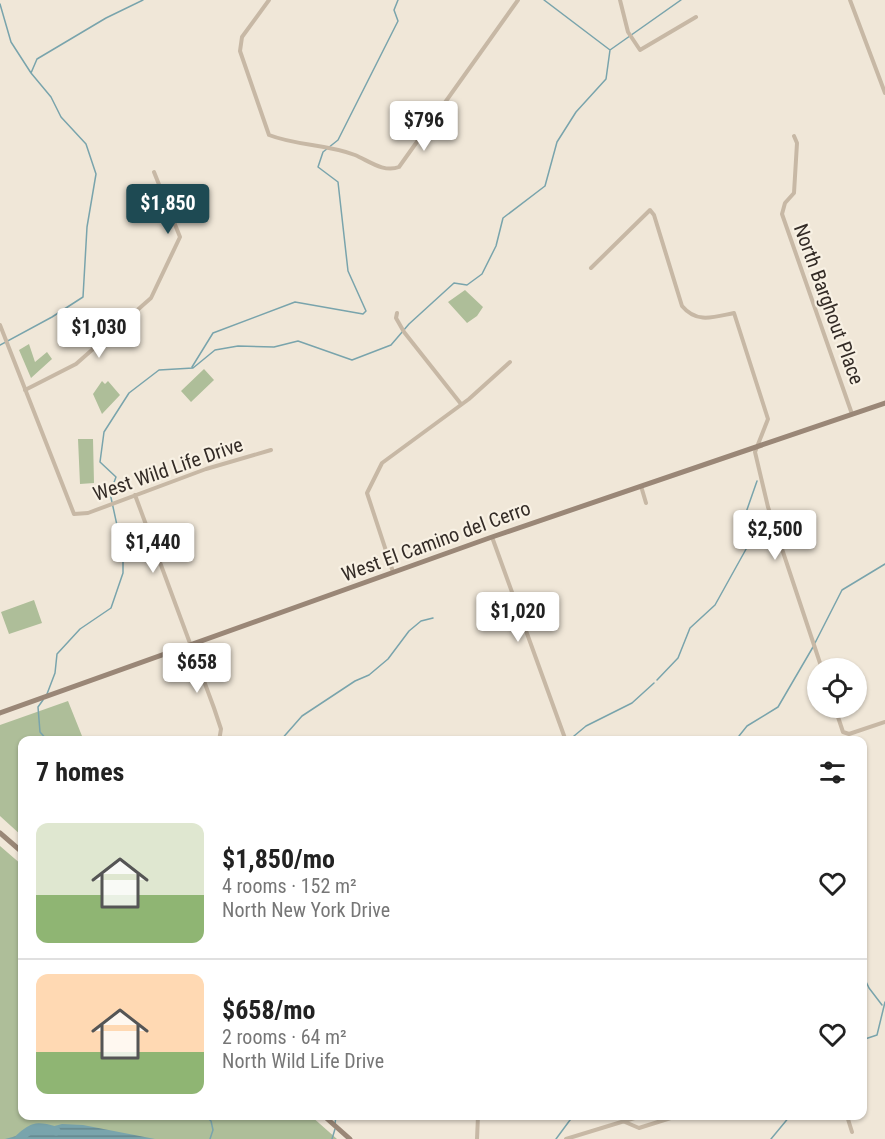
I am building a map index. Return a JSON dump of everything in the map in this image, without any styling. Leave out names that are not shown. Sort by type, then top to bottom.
[{"type":"street","points":[[269,0],[242,37],[240,51],[269,135],[283,140],[334,148],[381,167],[399,167],[518,0]]},
{"type":"street","points":[[620,0],[628,32],[640,50],[696,17]]},
{"type":"street","points":[[850,0],[885,93]]},
{"type":"street","name":"North Barghout Place","points":[[794,136],[797,143],[794,193],[784,203],[782,214],[852,414]]},
{"type":"street","points":[[0,325],[25,390],[76,364],[151,298],[180,237],[154,172]]},
{"type":"street","points":[[591,268],[614,248],[647,210],[653,213],[682,306],[694,317],[702,319],[734,313],[768,419],[755,448],[768,507],[818,658]]},
{"type":"street","points":[[397,313],[396,318],[404,332],[461,405]]},
{"type":"street","points":[[393,572],[367,493],[372,480],[382,463],[461,405],[510,362]]},
{"type":"street","name":"West Wild Life Drive","points":[[25,390],[74,514],[88,513],[206,469],[271,450]]},
{"type":"street","name":"West El Camino del Cerro","points":[[0,713],[492,537],[885,403]]},
{"type":"street","points":[[641,486],[646,503]]},
{"type":"street","points":[[135,495],[221,729],[220,736]]},
{"type":"street","points":[[492,537],[564,736]]},
{"type":"street","points":[[838,718],[843,732],[849,734],[885,722]]},
{"type":"street","points":[[0,833],[18,849]]},
{"type":"street","points":[[329,1120],[350,1139]]},
{"type":"street","points":[[477,1139],[478,1120]]},
{"type":"street","points":[[566,1139],[630,1120]]},
{"type":"street","points":[[624,1122],[639,1128],[664,1120]]},
{"type":"street","points":[[848,1120],[852,1132]]},
{"type":"green space","points":[[465,290],[483,307],[477,316],[467,323],[448,302]]},
{"type":"green space","points":[[29,344],[35,362],[47,352],[52,359],[31,378],[19,350]]},
{"type":"green space","points":[[204,369],[214,380],[191,402],[181,391]]},
{"type":"green space","points":[[102,381],[105,384],[108,381],[120,395],[102,414],[93,394]]},
{"type":"green space","points":[[78,439],[93,439],[94,483],[80,484]]},
{"type":"green space","points":[[34,600],[42,623],[9,634],[1,612]]},
{"type":"green space","points":[[68,701],[82,736],[18,736],[18,832],[0,816],[0,725]]},
{"type":"green space","points":[[0,846],[18,862],[18,1120],[316,1120],[337,1139],[0,1139]]},
{"type":"water","points":[[62,1124],[83,1125],[155,1139],[5,1139]]},
{"type":"waterway","points":[[0,345],[83,297],[87,227],[96,174],[86,144],[61,117],[51,97],[31,73],[37,59],[106,18],[143,0]]},
{"type":"waterway","points":[[192,367],[213,333],[295,302],[363,314],[366,311],[348,271],[338,182],[318,167],[323,152],[338,140],[398,21],[394,10],[398,0]]},
{"type":"waterway","points":[[544,0],[610,50]]},
{"type":"waterway","points":[[47,694],[55,673],[57,654],[80,629],[111,608],[123,573],[123,553],[110,493],[116,477],[100,462],[104,432],[129,393],[159,370],[193,368],[215,350],[238,346],[274,347],[298,341],[352,360],[391,345],[409,324],[454,283],[467,285],[482,274],[496,246],[503,218],[545,186],[557,142],[576,112],[606,79],[610,50],[681,0]]},
{"type":"waterway","points":[[0,4],[11,42],[31,73]]},
{"type":"waterway","points":[[657,680],[678,658],[690,628],[715,605],[750,542],[743,521],[757,481]]},
{"type":"waterway","points":[[815,643],[842,590],[885,564]]},
{"type":"waterway","points":[[284,736],[302,716],[355,681],[369,675],[388,659],[409,631],[421,621],[433,618]]},
{"type":"waterway","points":[[739,736],[747,726],[778,707],[813,647]]},
{"type":"waterway","points":[[574,736],[586,726],[632,703],[654,683]]},
{"type":"waterway","points":[[43,700],[38,707],[40,732],[44,736]]},
{"type":"waterway","points":[[867,984],[882,1005]]},
{"type":"waterway","points":[[867,1038],[877,1035],[885,1002]]},
{"type":"waterway","points":[[210,1120],[213,1130],[210,1139]]},
{"type":"waterway","points":[[335,1124],[336,1120]]},
{"type":"waterway","points":[[556,1139],[570,1120]]},
{"type":"waterway","points":[[771,1139],[787,1120]]},
{"type":"waterway","points":[[19,1139],[28,1131],[36,1128],[56,1131]]},
{"type":"waterway","points":[[332,1139],[335,1129]]}]
